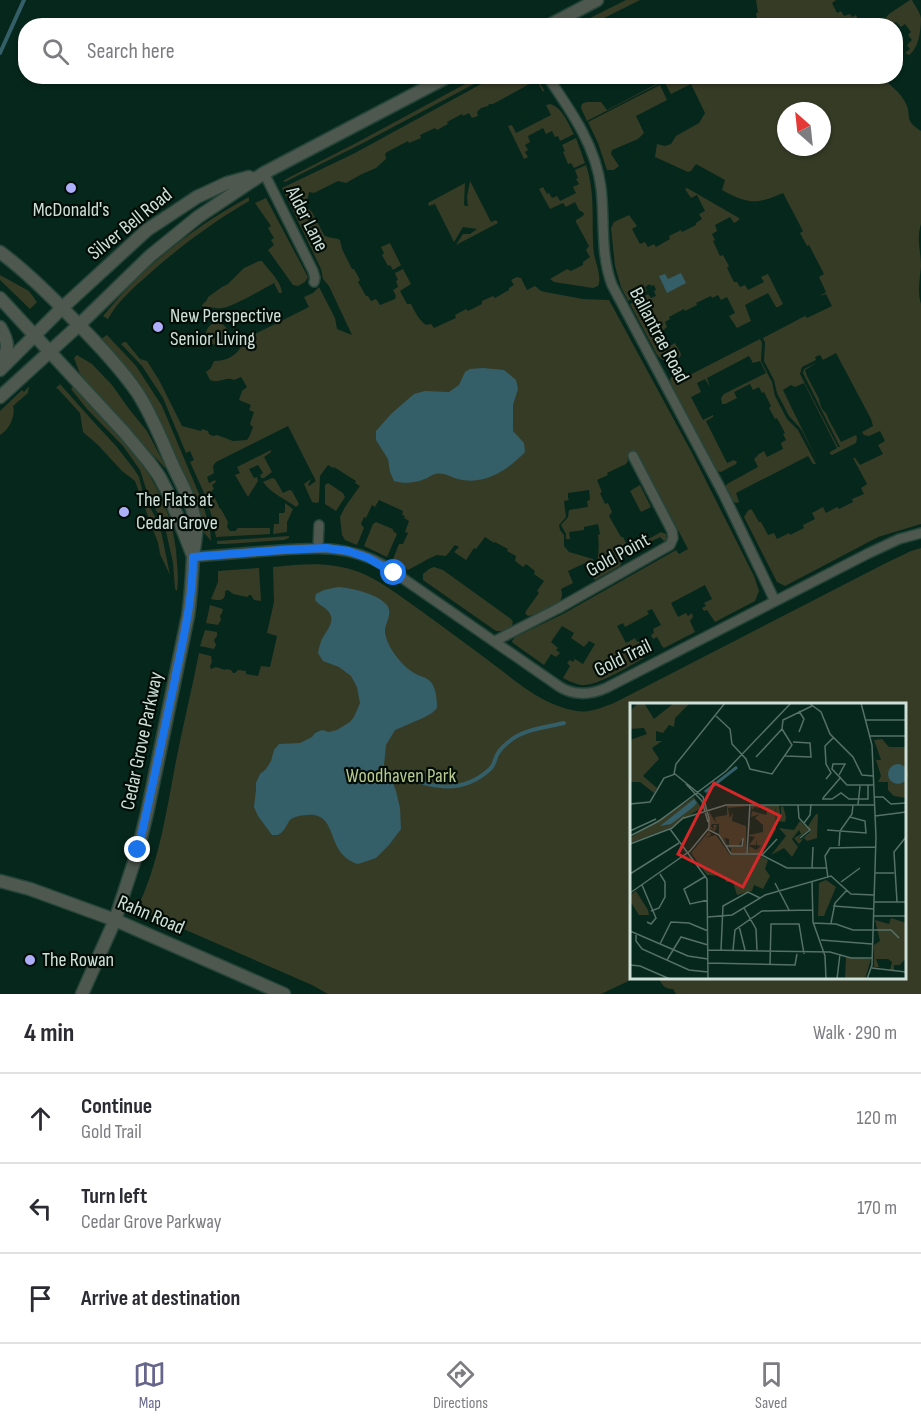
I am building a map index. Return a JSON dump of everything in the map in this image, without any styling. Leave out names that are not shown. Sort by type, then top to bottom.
[{"type":"street","points":[[563,18],[597,0]]},
{"type":"street","name":"Silver Bell Road","points":[[0,397],[150,256],[198,217],[264,173],[434,84]]},
{"type":"street","name":"Ballantrae Road","points":[[552,84],[580,125],[592,154],[601,187],[602,238],[605,264],[612,285],[724,495],[775,601]]},
{"type":"street","name":"Silver Bell Road","points":[[0,368],[140,236],[182,205],[209,190],[264,173]]},
{"type":"street","name":"Alder Lane","points":[[264,173],[313,272],[314,282]]},
{"type":"street","points":[[0,252],[46,291],[79,325]]},
{"type":"street","points":[[0,298],[50,351]]},
{"type":"street","name":"Cedar Grove Parkway","points":[[79,325],[137,392],[186,493],[194,514],[196,531],[188,616],[147,813],[133,868],[115,920],[82,994]]},
{"type":"street","points":[[0,327],[7,340],[7,353],[0,368]]},
{"type":"street","name":"Cedar Grove Parkway","points":[[50,351],[139,448],[159,476],[169,495],[193,557]]},
{"type":"street","name":"Gold Point","points":[[495,641],[559,608],[670,545],[673,538],[672,531],[633,456]]},
{"type":"street","points":[[318,548],[319,525]]},
{"type":"street","name":"Gold Trail","points":[[193,557],[318,548],[348,551],[376,561],[565,691],[591,693],[606,688],[869,553],[899,539],[921,533]]},
{"type":"street","name":"Rahn Road","points":[[0,881],[30,889],[115,920],[284,994]]},
{"type":"green space","points":[[626,0],[640,0],[604,18],[590,18]]},
{"type":"green space","points":[[756,0],[836,0],[832,3],[837,13],[841,11],[844,16],[850,14],[852,17],[856,15],[858,18],[757,18],[756,13],[758,13]]},
{"type":"green space","points":[[910,0],[919,11],[920,33],[909,55],[905,53],[910,49],[907,45],[912,40],[908,35],[911,32],[905,24],[903,26],[903,18],[886,18]]},
{"type":"green space","points":[[465,84],[474,84],[365,142],[283,181]]},
{"type":"green space","points":[[481,84],[530,84],[481,108],[477,112],[478,116],[472,118],[469,113],[463,116],[462,114],[437,130],[435,128],[420,135],[421,138],[409,143],[408,141],[387,152],[386,159],[376,168],[346,183],[338,181],[314,193],[309,192],[306,206],[312,212],[324,235],[340,240],[352,269],[360,280],[358,282],[371,301],[376,299],[380,305],[395,299],[393,290],[398,287],[396,281],[398,280],[395,273],[403,269],[411,284],[400,291],[421,321],[426,325],[431,324],[434,328],[456,318],[455,315],[466,309],[468,311],[482,304],[482,301],[493,296],[495,298],[509,290],[514,285],[511,280],[517,277],[521,278],[527,290],[535,286],[545,292],[583,299],[609,300],[692,453],[754,576],[759,591],[755,601],[715,622],[707,610],[704,611],[702,608],[706,606],[704,603],[712,599],[705,585],[671,603],[678,617],[692,613],[693,617],[690,621],[695,632],[664,648],[657,637],[653,639],[651,635],[654,633],[653,629],[661,625],[652,609],[647,611],[649,614],[625,627],[623,623],[617,626],[626,643],[635,638],[637,642],[640,640],[643,645],[639,647],[644,658],[613,675],[589,684],[579,685],[563,678],[570,666],[567,663],[575,659],[583,664],[595,644],[589,641],[584,647],[571,638],[574,633],[562,626],[551,642],[560,653],[556,657],[551,654],[544,665],[513,643],[515,637],[563,614],[676,550],[679,554],[688,549],[637,452],[627,457],[626,464],[597,480],[602,492],[600,493],[605,504],[608,503],[612,512],[609,516],[626,543],[625,548],[631,549],[661,532],[666,534],[667,540],[664,541],[660,537],[619,558],[620,566],[595,580],[593,578],[596,575],[598,535],[600,534],[598,524],[584,527],[584,530],[569,532],[570,539],[566,539],[561,525],[568,517],[569,510],[588,507],[589,490],[568,493],[569,500],[564,501],[566,517],[559,525],[564,535],[564,546],[569,552],[593,559],[594,572],[592,576],[585,563],[568,571],[573,583],[561,589],[562,595],[558,603],[549,609],[528,616],[525,613],[539,593],[537,591],[544,581],[526,564],[523,567],[515,561],[516,556],[507,551],[508,549],[485,537],[466,560],[454,552],[459,547],[455,545],[446,556],[437,555],[408,570],[393,559],[399,544],[403,544],[408,533],[405,532],[409,521],[402,515],[403,511],[379,500],[375,507],[372,505],[366,518],[364,517],[361,524],[364,528],[357,545],[345,540],[342,535],[340,517],[360,486],[355,483],[356,481],[328,465],[320,476],[319,502],[312,502],[304,484],[311,479],[309,486],[316,481],[288,426],[216,462],[213,466],[214,473],[207,477],[209,483],[215,480],[216,482],[212,485],[214,489],[205,495],[190,462],[194,460],[190,451],[186,453],[163,398],[142,366],[121,344],[126,342],[140,359],[147,361],[182,426],[201,431],[202,429],[213,436],[217,435],[233,441],[247,440],[253,427],[250,424],[254,412],[249,410],[251,405],[239,400],[242,391],[247,387],[241,377],[234,380],[216,381],[210,380],[206,372],[214,361],[224,360],[236,353],[249,340],[249,337],[309,307],[304,297],[319,287],[335,318],[337,329],[352,335],[329,286],[323,279],[321,269],[282,188],[355,153]]},
{"type":"green space","points":[[658,84],[587,121],[581,108],[586,102],[601,102],[607,110]]},
{"type":"green space","points":[[666,84],[691,84],[671,94]]},
{"type":"green space","points":[[691,84],[889,84],[903,98],[910,120],[921,131],[919,290],[921,304],[921,524],[878,537],[785,586],[777,582],[744,517],[747,512],[752,510],[768,535],[774,533],[777,539],[804,528],[803,525],[815,519],[812,513],[823,507],[826,513],[837,507],[839,509],[853,502],[852,499],[864,494],[861,488],[867,484],[853,458],[860,465],[883,454],[878,445],[885,441],[880,431],[869,436],[862,432],[873,426],[871,419],[836,353],[823,360],[820,355],[815,357],[816,360],[802,367],[800,374],[840,447],[803,373],[804,369],[818,362],[805,370],[821,407],[841,442],[856,435],[856,443],[830,454],[837,448],[804,383],[795,387],[791,385],[783,390],[818,462],[801,429],[789,416],[764,361],[763,338],[805,316],[807,318],[832,306],[826,294],[820,296],[826,292],[819,277],[824,274],[800,233],[803,231],[783,193],[766,200],[746,200],[722,190],[725,180],[696,164],[688,172],[655,157],[657,144],[665,146],[671,144],[676,136],[699,123],[705,113]]},
{"type":"green space","points":[[660,85],[667,100],[636,116],[644,133],[638,139],[612,150],[611,154],[619,166],[614,170],[607,170],[588,122]]},
{"type":"green space","points":[[550,104],[561,112],[574,134],[560,141],[552,131],[546,134],[543,128],[528,136],[530,142],[525,145],[528,150],[525,152],[528,157],[524,159],[508,126],[512,125],[516,133],[551,115],[546,105]]},
{"type":"green space","points":[[576,138],[585,163],[574,168],[571,163],[568,164],[562,145]]},
{"type":"green space","points":[[586,165],[591,187],[593,243],[599,279],[598,286],[593,288],[554,282],[550,279],[567,269],[571,271],[583,265],[583,262],[590,257],[586,250],[589,246],[576,222],[584,213],[579,210],[575,202],[566,207],[563,203],[550,209],[539,189],[543,187],[547,194],[549,193],[552,198],[557,196],[560,201],[576,193],[573,187],[579,184],[575,170]]},
{"type":"green space","points":[[470,181],[491,222],[496,220],[498,223],[456,245],[463,234],[470,234],[477,229],[463,227],[454,242],[435,204],[429,206],[428,203],[465,183],[464,204],[468,206]]},
{"type":"green space","points":[[687,188],[739,218],[734,223],[730,217],[715,225],[717,231],[712,234],[720,256],[723,255],[729,266],[727,268],[734,282],[737,282],[740,287],[745,285],[748,290],[764,282],[761,277],[768,274],[783,304],[776,307],[768,293],[745,305],[751,321],[737,328],[729,316],[735,313],[727,297],[721,300],[718,295],[712,298],[711,296],[696,303],[697,305],[685,311],[684,309],[669,317],[670,319],[665,322],[667,327],[662,331],[670,346],[675,343],[681,354],[680,357],[665,361],[657,355],[630,304],[648,294],[651,298],[656,296],[654,285],[650,284],[645,287],[647,291],[628,301],[615,266],[611,228],[614,222],[629,215],[637,226],[632,229],[640,244],[645,242],[648,247],[654,244],[656,247],[670,239],[669,236],[696,225],[702,219],[699,214],[705,211],[697,195],[691,198],[685,189]]},
{"type":"green space","points":[[249,197],[249,201],[209,226],[160,265],[126,295],[108,319],[103,316],[135,281],[170,249]]},
{"type":"green space","points":[[266,198],[308,277],[298,286],[293,285],[268,250],[274,245],[271,240],[274,238],[268,228],[271,226],[255,203]]},
{"type":"green space","points":[[390,243],[401,265],[393,270],[382,255],[384,253],[381,247]]},
{"type":"green space","points":[[262,261],[274,276],[282,293],[279,293],[274,283],[227,307],[203,307],[208,297],[228,284],[244,268]]},
{"type":"green space","points":[[0,275],[29,291],[37,302],[30,309],[0,280]]},
{"type":"green space","points":[[217,323],[225,326],[228,334],[225,342],[217,345],[209,342],[206,334],[209,326]]},
{"type":"green space","points":[[107,335],[136,366],[162,406],[202,501],[211,541],[202,530],[196,507],[155,410],[136,379],[101,339]]},
{"type":"green space","points":[[760,339],[762,343],[761,361],[772,382],[775,396],[787,419],[798,430],[816,464],[813,464],[808,456],[736,493],[739,502],[736,503],[725,488],[727,484],[758,467],[754,459],[759,454],[764,451],[767,457],[783,449],[781,443],[786,440],[783,434],[785,433],[769,408],[771,406],[764,392],[762,393],[759,387],[753,390],[750,384],[734,392],[737,398],[722,404],[721,398],[724,394],[766,373],[760,361],[753,363],[749,356],[707,378],[710,387],[705,379],[697,383],[701,392],[691,397],[703,420],[713,415],[706,421],[727,463],[734,460],[737,462],[721,472],[715,468],[670,379],[679,373],[682,379]]},
{"type":"green space","points":[[77,355],[92,364],[112,385],[147,431],[168,471],[91,389],[80,374],[74,358]]},
{"type":"green space","points":[[60,384],[116,446],[139,477],[144,497],[161,531],[170,575],[160,554],[135,481],[83,432],[80,413],[56,388]]},
{"type":"green space","points":[[29,386],[28,393],[13,406],[14,414],[11,422],[0,435],[0,411]]},
{"type":"green space","points":[[73,387],[108,423],[139,460],[163,501],[171,524],[176,550],[177,591],[165,527],[148,495],[140,470],[123,446],[87,409],[71,389]]},
{"type":"green space","points":[[271,450],[264,457],[272,472],[261,478],[260,475],[263,473],[258,465],[249,469],[258,481],[248,497],[235,475],[240,473],[237,467]]},
{"type":"green space","points":[[275,479],[283,493],[292,491],[299,504],[296,507],[274,493],[263,482]]},
{"type":"green space","points":[[328,483],[343,493],[345,497],[336,511],[325,504],[325,485]]},
{"type":"green space","points":[[640,485],[651,507],[641,512],[630,491]]},
{"type":"green space","points":[[213,494],[228,522],[227,527],[230,531],[238,528],[270,528],[270,534],[216,537],[206,498]]},
{"type":"green space","points":[[285,503],[293,509],[287,522],[287,532],[273,534],[274,524],[279,524],[279,513],[285,511]]},
{"type":"green space","points":[[376,522],[393,529],[397,534],[387,557],[364,546]]},
{"type":"green space","points":[[289,536],[284,540],[217,544],[217,541]]},
{"type":"green space","name":"Woodhaven Park","points":[[921,548],[921,994],[676,994],[673,989],[664,986],[659,979],[906,979],[906,703],[630,703],[630,979],[633,979],[601,994],[328,994],[149,914],[143,908],[141,900],[148,884],[162,832],[199,653],[211,656],[211,669],[216,667],[231,670],[233,673],[238,670],[246,671],[246,674],[258,676],[261,666],[270,667],[277,636],[267,633],[274,602],[273,567],[327,565],[368,576],[401,596],[536,695],[566,709],[587,711],[616,702],[911,551]]},
{"type":"green space","points":[[434,567],[443,570],[511,619],[512,626],[503,631],[496,631],[423,580],[423,574]]},
{"type":"green space","points":[[259,568],[261,601],[254,600],[251,595],[247,597],[233,594],[228,590],[225,591],[222,600],[211,599],[218,582],[218,571]]},
{"type":"green space","points":[[210,605],[223,609],[218,625],[206,623]]},
{"type":"green space","points":[[205,630],[217,632],[214,649],[200,646]]},
{"type":"water","points":[[681,273],[686,283],[667,293],[659,276],[665,274],[668,279]]},
{"type":"water","points":[[470,369],[504,370],[516,380],[518,389],[513,405],[513,431],[524,443],[525,452],[495,475],[477,480],[468,481],[438,474],[416,482],[394,481],[388,459],[376,440],[376,431],[414,394],[425,391],[449,392],[459,385],[465,372]]},
{"type":"water","points":[[338,587],[364,592],[377,597],[386,604],[389,614],[385,633],[389,645],[396,657],[407,668],[430,681],[437,701],[437,708],[432,713],[395,730],[386,745],[384,765],[396,791],[401,829],[376,858],[358,864],[347,859],[340,852],[329,827],[317,816],[295,817],[289,821],[281,833],[272,835],[254,807],[256,783],[279,744],[300,743],[322,730],[329,732],[337,730],[350,722],[360,703],[357,687],[351,676],[339,667],[323,661],[318,653],[322,639],[329,628],[331,617],[315,600],[316,594]]},
{"type":"waterway","points":[[0,53],[24,0]]},
{"type":"waterway","points":[[388,773],[431,785],[455,786],[467,783],[479,778],[490,769],[501,749],[517,736],[564,723]]},
{"type":"place","name":"McDonald's","points":[[71,188]]},
{"type":"place","name":"New Perspective Senior Living","points":[[158,327]]},
{"type":"place","name":"The Flats at Cedar Grove","points":[[124,512]]},
{"type":"place","name":"The Rowan","points":[[30,960]]},
{"type":"route","points":[[138,850],[188,616],[193,557],[326,548],[348,551],[368,558],[394,573]]}]
